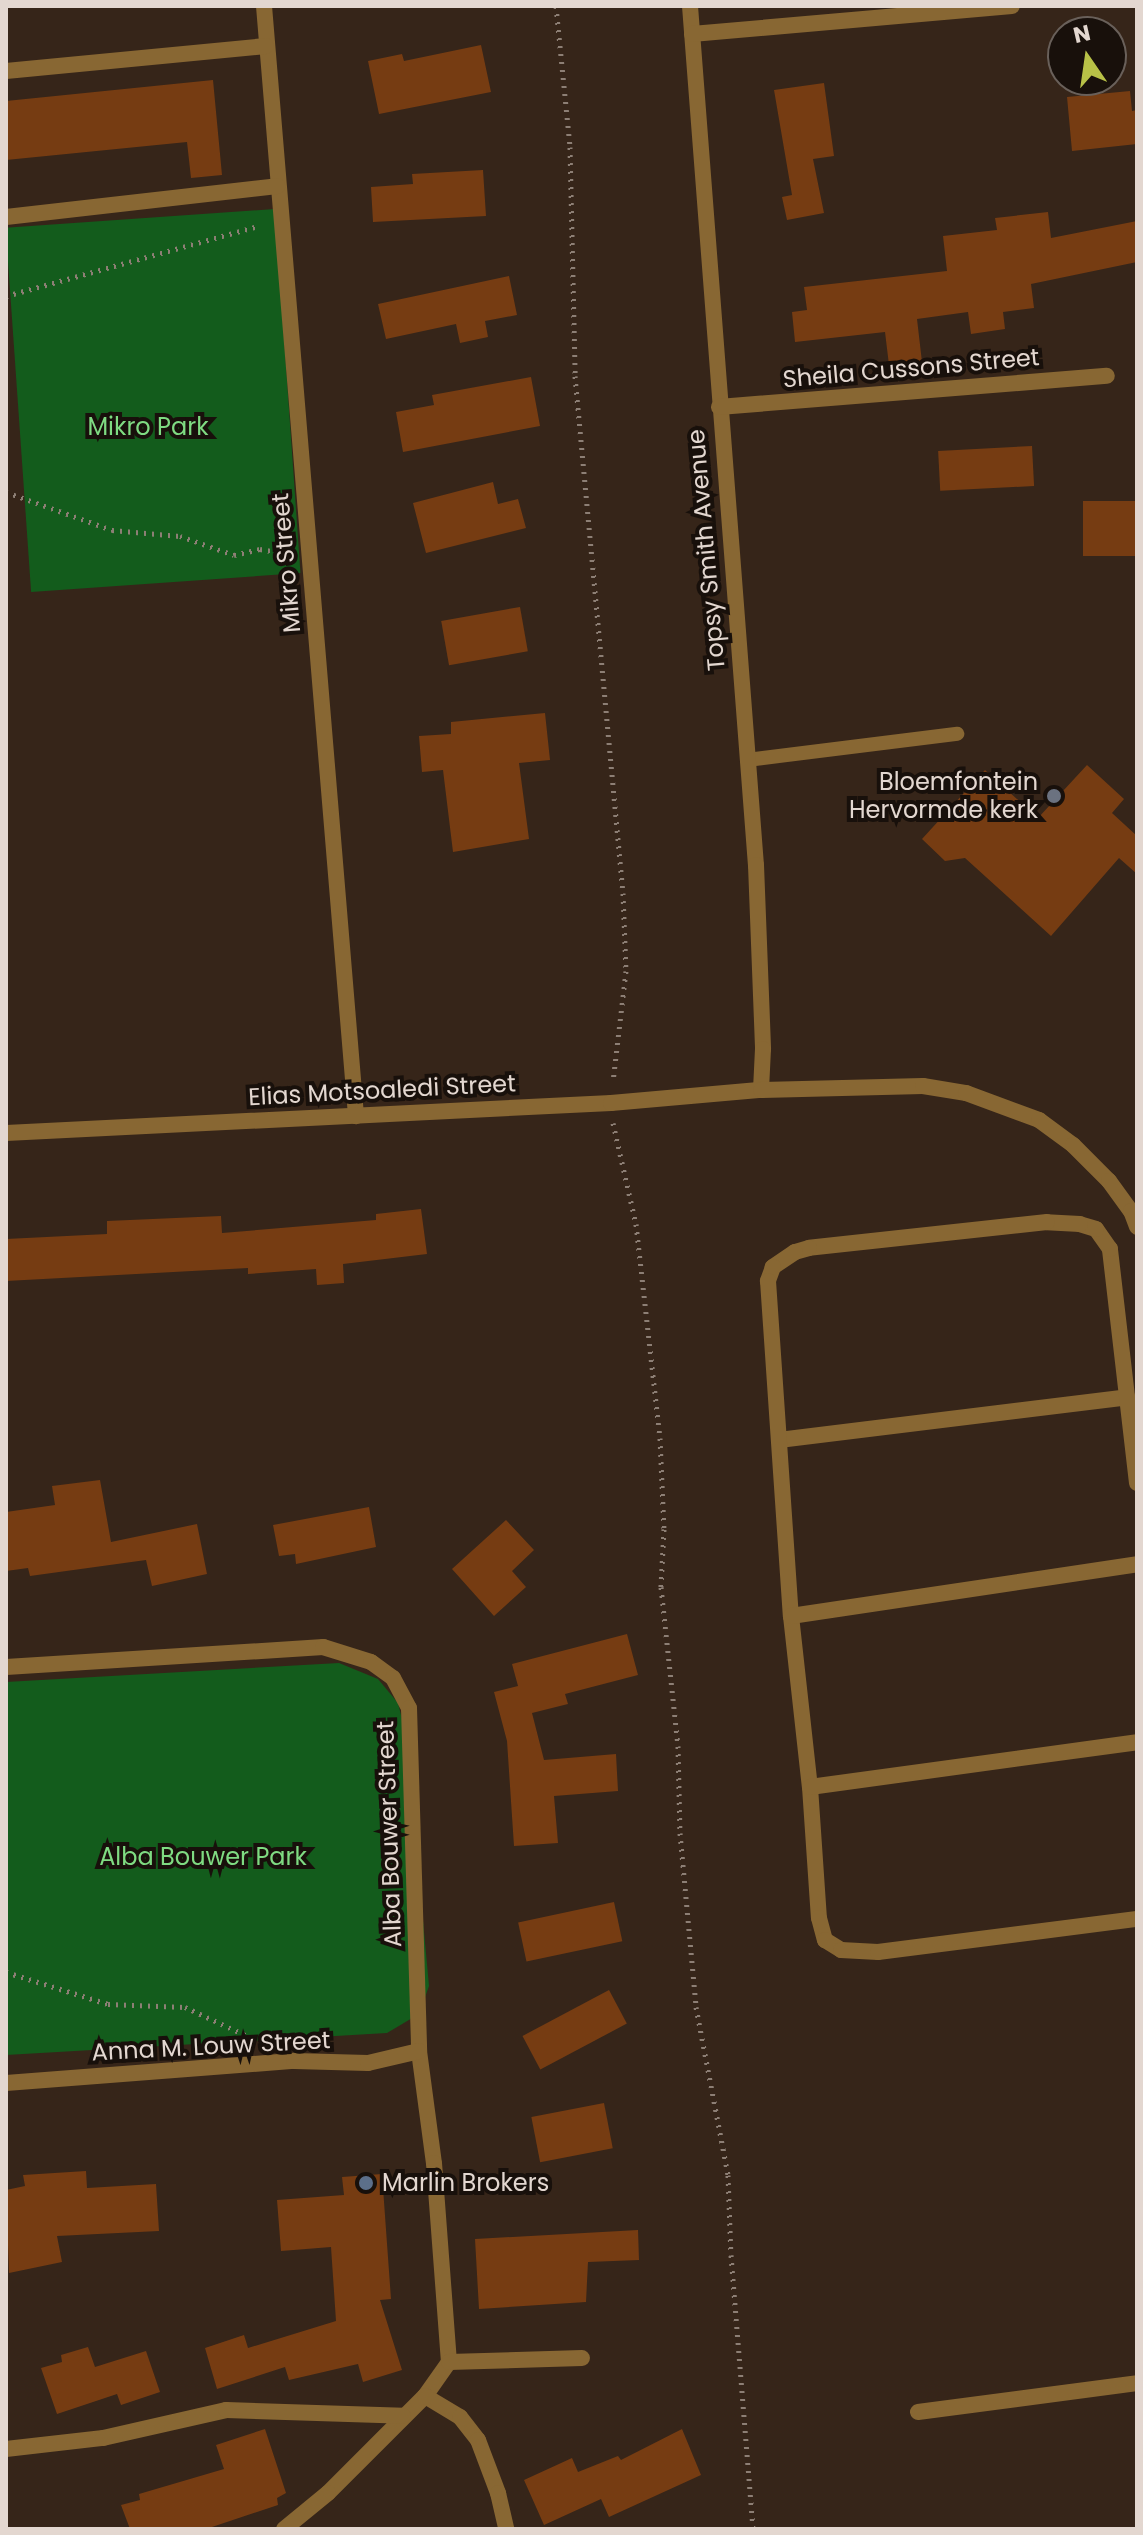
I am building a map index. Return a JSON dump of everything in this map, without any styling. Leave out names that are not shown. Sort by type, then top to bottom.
[{"type":"street","name":"Mikro Street","points":[[264,6],[356,1116]]},
{"type":"street","name":"Topsy Smith Avenue","points":[[690,6],[756,865],[763,1049],[761,1090]]},
{"type":"street","points":[[692,34],[1012,6]]},
{"type":"street","points":[[6,71],[266,46]]},
{"type":"street","points":[[6,217],[277,186]]},
{"type":"street","name":"Sheila Cussons Street","points":[[719,407],[1107,376]]},
{"type":"street","name":"Elias Motsoaledi Street","points":[[6,1133],[611,1103],[761,1090],[923,1086],[1005,1105],[1039,1120],[1073,1145],[1109,1181],[1131,1211],[1137,1227]]},
{"type":"street","points":[[1137,1483],[1110,1249],[1096,1229],[1047,1222],[809,1248],[773,1267],[768,1281],[791,1616],[810,1787],[819,1918],[832,1947],[854,1953],[878,1952],[1137,1919]]},
{"type":"street","points":[[779,1440],[1127,1397]]},
{"type":"street","points":[[791,1616],[1137,1564]]},
{"type":"street","name":"Alba Bouwer Street","points":[[6,1667],[323,1647],[371,1662],[393,1678],[409,1708],[412,1731],[419,2051],[434,2163],[449,2362]]},
{"type":"street","points":[[810,1787],[1137,1742]]},
{"type":"street","name":"Anna M. Louw Street","points":[[6,2083],[294,2061],[368,2063],[419,2051]]},
{"type":"street","points":[[284,2529],[328,2493],[425,2396],[449,2362],[582,2358]]},
{"type":"street","points":[[918,2412],[1137,2383]]},
{"type":"street","points":[[425,2396],[460,2417],[478,2440],[498,2493],[506,2529]]},
{"type":"street","points":[[6,2449],[103,2438],[226,2410],[403,2416]]},
{"type":"lane","points":[[747,760],[957,734]]},
{"type":"path","points":[[556,6],[570,147],[575,376],[623,893],[626,971],[611,1103],[614,1139],[636,1224],[660,1438],[664,1529],[661,1587],[678,1746],[680,1833],[696,2007],[728,2175],[731,2255],[753,2529]]},
{"type":"path","points":[[6,296],[280,220]]},
{"type":"path","points":[[6,492],[112,530],[180,536],[217,552],[234,555],[260,549],[310,555]]},
{"type":"path","points":[[6,1972],[108,2004],[185,2007],[265,2044]]},
{"type":"green space","name":"Mikro Park","points":[[275,209],[300,573],[31,592],[6,228]]},
{"type":"green space","name":"Alba Bouwer Park","points":[[339,1663],[378,1679],[398,1703],[406,1735],[429,1986],[419,2014],[387,2033],[6,2055],[6,1682]]},
{"type":"building","points":[[481,45],[491,92],[379,114],[368,61],[402,54],[404,61]]},
{"type":"building","points":[[213,80],[222,175],[191,178],[187,142],[6,160],[6,101]]},
{"type":"building","points":[[824,83],[834,156],[813,159],[824,213],[787,220],[782,197],[792,195],[774,90]]},
{"type":"building","points":[[1127,91],[1130,91],[1132,111],[1137,110],[1137,144],[1072,151],[1067,97],[1127,96]]},
{"type":"building","points":[[483,170],[486,216],[373,222],[371,187],[413,184],[412,174]]},
{"type":"building","points":[[1048,212],[1051,238],[1137,221],[1137,262],[1031,284],[1034,308],[1003,312],[1005,329],[971,334],[968,312],[917,319],[922,362],[889,365],[885,332],[795,342],[792,312],[807,310],[804,287],[947,271],[943,236],[997,230],[995,218]]},
{"type":"building","points":[[509,276],[517,315],[485,321],[488,337],[460,343],[456,324],[386,339],[378,304]]},
{"type":"building","points":[[531,377],[540,426],[403,452],[396,412],[434,405],[432,395]]},
{"type":"building","points":[[1032,446],[1034,486],[940,491],[938,451]]},
{"type":"building","points":[[493,482],[498,504],[518,499],[526,528],[426,553],[413,503]]},
{"type":"building","points":[[1083,501],[1137,501],[1137,556],[1083,556]]},
{"type":"building","points":[[520,607],[528,651],[449,665],[441,621]]},
{"type":"building","points":[[545,713],[550,760],[519,763],[529,839],[453,852],[443,770],[422,772],[419,736],[451,734],[451,722]]},
{"type":"building","points":[[1087,765],[1124,799],[1112,813],[1137,836],[1137,874],[1119,858],[1051,936],[965,858],[945,861],[922,839],[985,770],[1038,818]]},
{"type":"building","points":[[421,1209],[427,1254],[343,1264],[344,1283],[317,1285],[316,1269],[248,1274],[248,1268],[6,1281],[6,1239],[107,1234],[107,1221],[221,1216],[222,1233],[376,1220],[376,1214]]},
{"type":"building","points":[[100,1480],[111,1542],[197,1524],[207,1574],[152,1586],[146,1560],[30,1576],[28,1568],[6,1571],[6,1512],[55,1505],[52,1486]]},
{"type":"building","points":[[369,1507],[376,1547],[296,1564],[295,1554],[279,1556],[273,1525]]},
{"type":"building","points":[[506,1520],[534,1550],[512,1571],[526,1587],[494,1616],[452,1569]]},
{"type":"building","points":[[627,1634],[638,1675],[565,1694],[568,1704],[532,1713],[544,1760],[616,1754],[618,1791],[554,1796],[558,1843],[514,1846],[507,1741],[494,1692],[518,1686],[512,1664]]},
{"type":"building","points":[[614,1902],[622,1941],[526,1962],[518,1922]]},
{"type":"building","points":[[609,1990],[627,2024],[540,2070],[522,2036]]},
{"type":"building","points":[[604,2103],[613,2148],[540,2162],[531,2117]]},
{"type":"building","points":[[86,2171],[87,2188],[156,2184],[159,2231],[57,2236],[62,2262],[9,2273],[6,2190],[25,2186],[23,2175]]},
{"type":"building","points":[[382,2174],[391,2299],[380,2300],[402,2370],[363,2382],[358,2364],[289,2380],[285,2367],[217,2389],[205,2348],[244,2335],[248,2348],[336,2321],[331,2247],[281,2251],[277,2200],[344,2195],[342,2177]]},
{"type":"building","points":[[638,2230],[639,2260],[588,2262],[586,2302],[479,2309],[475,2239]]},
{"type":"building","points":[[88,2347],[95,2367],[146,2351],[160,2392],[121,2405],[117,2394],[57,2414],[41,2368],[62,2362],[61,2355]]},
{"type":"building","points":[[265,2429],[286,2493],[277,2498],[278,2505],[206,2529],[130,2529],[121,2505],[140,2500],[139,2494],[224,2469],[216,2445]]},
{"type":"building","points":[[682,2429],[701,2475],[609,2517],[601,2499],[544,2525],[524,2480],[572,2458],[578,2472],[618,2456],[621,2460]]},
{"type":"place","name":"Bloemfontein Hervormde kerk","points":[[1054,796]]},
{"type":"place","name":"Marlin Brokers","points":[[366,2183]]}]
